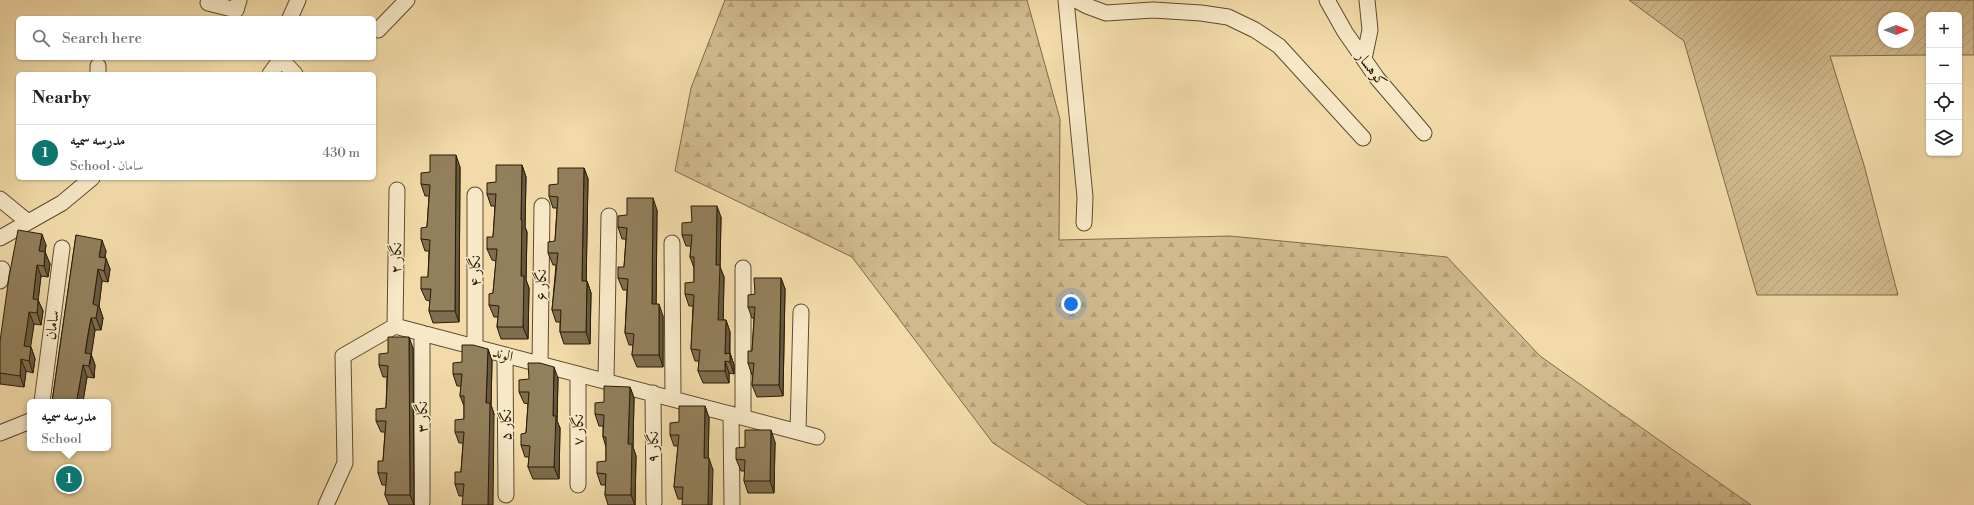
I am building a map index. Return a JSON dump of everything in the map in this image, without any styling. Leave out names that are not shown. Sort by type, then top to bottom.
[{"type":"street","points":[[208,3],[236,10],[239,0]]},
{"type":"street","points":[[291,16],[298,0]]},
{"type":"street","points":[[378,30],[407,0]]},
{"type":"street","points":[[1066,0],[1085,197],[1084,223]]},
{"type":"street","points":[[1076,0],[1106,13],[1153,10],[1200,13],[1228,17],[1255,30],[1279,46],[1363,138]]},
{"type":"street","name":"کوهسار","points":[[1327,0],[1345,32],[1377,78],[1424,133]]},
{"type":"street","points":[[1364,59],[1370,30],[1367,0]]},
{"type":"street","points":[[271,72],[280,60]]},
{"type":"street","points":[[282,60],[293,72]]},
{"type":"street","points":[[0,238],[62,203],[90,180]]},
{"type":"street","name":"نگار ۲","points":[[395,326],[397,190]]},
{"type":"street","name":"نگار ۴","points":[[475,195],[475,347]]},
{"type":"street","points":[[0,199],[28,222]]},
{"type":"street","name":"نگار ۶","points":[[540,364],[542,206]]},
{"type":"street","points":[[606,381],[609,216]]},
{"type":"street","points":[[672,243],[673,399]]},
{"type":"street","name":"سامان","points":[[42,399],[62,248]]},
{"type":"street","points":[[732,505],[743,268]]},
{"type":"street","points":[[798,432],[801,312]]},
{"type":"street","points":[[326,505],[345,463],[343,356],[395,326]]},
{"type":"street","name":"الوند","points":[[395,326],[817,436]]},
{"type":"street","name":"نگار ۳","points":[[422,333],[422,502]]},
{"type":"street","name":"نگار ۵","points":[[505,355],[506,495]]},
{"type":"street","name":"نگار ۷","points":[[578,374],[578,485]]},
{"type":"street","name":"نگار ۹","points":[[653,394],[654,502]]},
{"type":"street","points":[[0,433],[27,422]]},
{"type":"green space","points":[[725,0],[1027,0],[1060,119],[1059,240],[1230,236],[1447,257],[1540,356],[1751,505],[1088,505],[993,443],[852,257],[675,171],[691,88]]},
{"type":"green space","points":[[1629,0],[1974,0],[1974,55],[1962,55],[1962,12],[1926,12],[1926,55],[1830,56],[1864,165],[1898,295],[1757,295],[1684,41]]},
{"type":"building","points":[[430,155],[456,155],[455,311],[429,311],[431,289],[421,289],[421,277],[428,277],[430,240],[421,239],[421,228],[427,227],[430,185],[421,184],[421,173],[430,172]]},
{"type":"building","points":[[496,165],[522,165],[521,276],[524,276],[523,327],[497,327],[499,306],[489,305],[489,294],[493,293],[497,249],[487,249],[487,237],[493,237],[496,194],[487,194],[487,183],[496,182]]},
{"type":"building","points":[[558,168],[584,168],[582,281],[587,281],[586,332],[560,332],[561,310],[552,310],[558,253],[548,253],[548,242],[555,241],[558,197],[549,196],[549,185],[558,184]]},
{"type":"building","points":[[627,198],[653,198],[652,304],[659,304],[659,355],[632,355],[634,334],[625,333],[628,279],[618,278],[618,267],[624,267],[627,228],[618,227],[618,216],[627,215]]},
{"type":"building","points":[[691,206],[717,206],[716,265],[720,265],[718,320],[726,320],[725,354],[730,353],[730,362],[725,361],[725,371],[698,371],[700,350],[691,349],[694,295],[685,294],[685,283],[694,282],[694,257],[690,257],[692,235],[682,235],[682,223],[692,222]]},
{"type":"building","points":[[18,230],[42,234],[39,251],[45,252],[44,266],[37,265],[33,299],[38,300],[37,313],[29,312],[24,346],[31,347],[29,361],[21,359],[20,376],[0,373],[0,341],[9,277]]},
{"type":"building","points":[[76,235],[102,240],[99,257],[106,258],[104,271],[98,269],[93,304],[98,306],[96,318],[91,318],[85,353],[91,354],[89,366],[83,365],[77,399],[52,399]]},
{"type":"building","points":[[754,278],[781,278],[779,385],[752,385],[754,363],[748,363],[748,351],[752,351],[755,307],[748,307],[748,295],[755,294]]},
{"type":"building","points":[[388,337],[409,337],[410,495],[385,495],[387,473],[378,473],[378,461],[383,461],[386,421],[376,421],[376,409],[386,408],[388,366],[379,365],[379,354],[388,353]]},
{"type":"building","points":[[462,345],[473,345],[488,349],[486,403],[490,403],[488,505],[462,505],[464,484],[455,484],[455,472],[461,472],[464,432],[455,432],[455,420],[464,419],[464,396],[460,396],[462,374],[453,374],[453,363],[462,362]]},
{"type":"building","points":[[528,363],[540,363],[554,367],[553,416],[556,416],[554,467],[528,467],[530,446],[521,445],[521,434],[526,433],[529,392],[519,392],[519,380],[529,379]]},
{"type":"building","points":[[604,386],[630,387],[628,444],[632,444],[631,495],[605,495],[606,474],[597,473],[597,462],[606,461],[606,437],[603,437],[604,415],[595,414],[595,403],[604,402]]},
{"type":"building","points":[[679,406],[705,406],[704,458],[709,458],[708,505],[682,505],[683,487],[674,487],[679,435],[670,435],[670,423],[679,422]]},
{"type":"building","points":[[745,430],[771,430],[770,481],[744,481],[745,460],[736,459],[736,448],[745,447]]},
{"type":"place","name":"مدرسه سمیه","points":[[69,479]]}]
